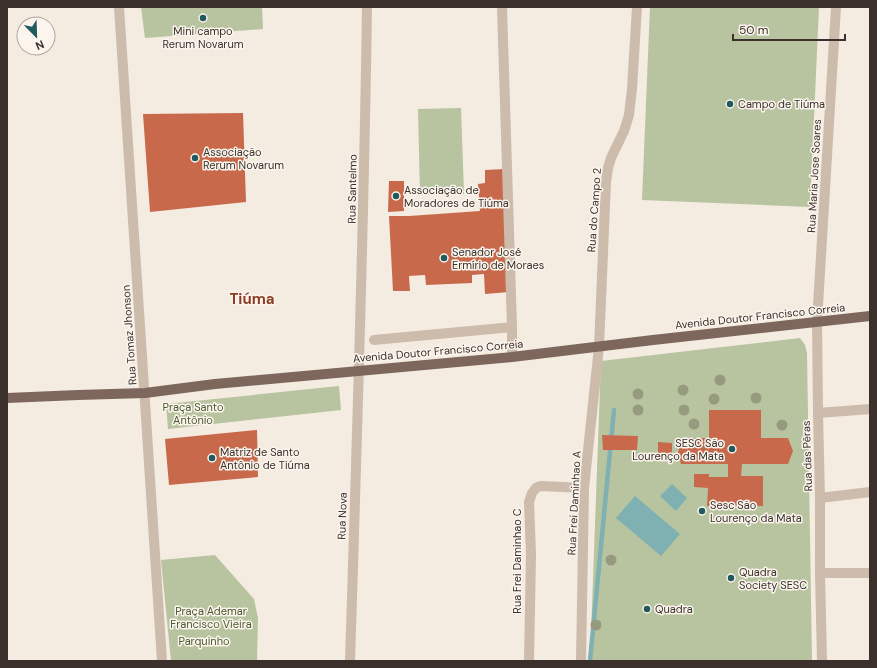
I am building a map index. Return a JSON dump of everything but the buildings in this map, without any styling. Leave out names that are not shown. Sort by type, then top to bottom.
[{"type":"main road","name":"Avenida Doutor Francisco Correia","points":[[7,398],[145,393],[215,384],[512,357],[870,316]]},
{"type":"street","name":"Rua Tomaz Jhonson","points":[[119,7],[162,661]]},
{"type":"street","name":"Rua Santelmo","points":[[359,371],[367,7]]},
{"type":"street","points":[[502,7],[512,357]]},
{"type":"street","name":"Rua do Campo 2","points":[[599,347],[606,182],[611,158],[624,131],[629,115],[637,7]]},
{"type":"street","name":"Rua Maria Jose Soares","points":[[817,322],[836,7]]},
{"type":"street","name":"Rua das Pêras","points":[[817,322],[822,661]]},
{"type":"street","points":[[374,340],[512,327]]},
{"type":"street","name":"Rua Frei Daminhao A","points":[[581,661],[584,488],[599,347]]},
{"type":"street","name":"Rua Nova","points":[[350,661],[359,371]]},
{"type":"street","points":[[818,413],[870,409]]},
{"type":"street","name":"Rua Frei Daminhao C","points":[[529,661],[531,554],[529,514],[530,498],[536,488],[540,486],[584,488]]},
{"type":"street","points":[[820,498],[870,492]]},
{"type":"street","points":[[820,573],[870,573]]},
{"type":"green space","name":"Mini campo Rerum Novarum","points":[[141,7],[262,7],[263,29],[145,38]]},
{"type":"green space","name":"Campo de Tiúma","points":[[650,7],[819,7],[810,207],[642,200]]},
{"type":"green space","points":[[461,108],[464,194],[420,195],[418,109]]},
{"type":"green space","name":"Sesc São Lourenço da Mata","points":[[800,338],[805,345],[807,353],[812,661],[590,661],[601,361]]},
{"type":"green space","name":"Praça Santo Antônio","points":[[339,386],[341,410],[168,429],[166,404]]},
{"type":"green space","name":"Praça Ademar Francisco Vieira","points":[[215,555],[254,599],[258,618],[257,661],[171,661],[161,560]]},
{"type":"water","points":[[672,484],[687,498],[676,511],[660,496]]},
{"type":"water","points":[[635,496],[680,534],[661,556],[616,518]]},
{"type":"waterway","points":[[590,661],[614,410]]},
{"type":"place","name":"Mini campo Rerum Novarum","points":[[203,18]]},
{"type":"place","name":"Campo de Tiúma","points":[[730,104]]},
{"type":"place","name":"Associação Rerum Novarum","points":[[195,158]]},
{"type":"place","name":"Associação de Moradores de Tiúma","points":[[396,196]]},
{"type":"place","name":"Senador José Ermírio de Moraes","points":[[444,258]]},
{"type":"place","name":"SESC São Lourenço da Mata","points":[[732,449]]},
{"type":"place","name":"Matriz de Santo Antônio de Tiúma","points":[[212,458]]},
{"type":"place","name":"Sesc São Lourenço da Mata","points":[[702,511]]},
{"type":"place","name":"Quadra Society SESC","points":[[731,578]]},
{"type":"place","name":"Quadra","points":[[647,609]]},
{"type":"district","name":"Tiúma","points":[[252,299]]},
{"type":"park label","name":"Parquinho","points":[[204,641]]}]
